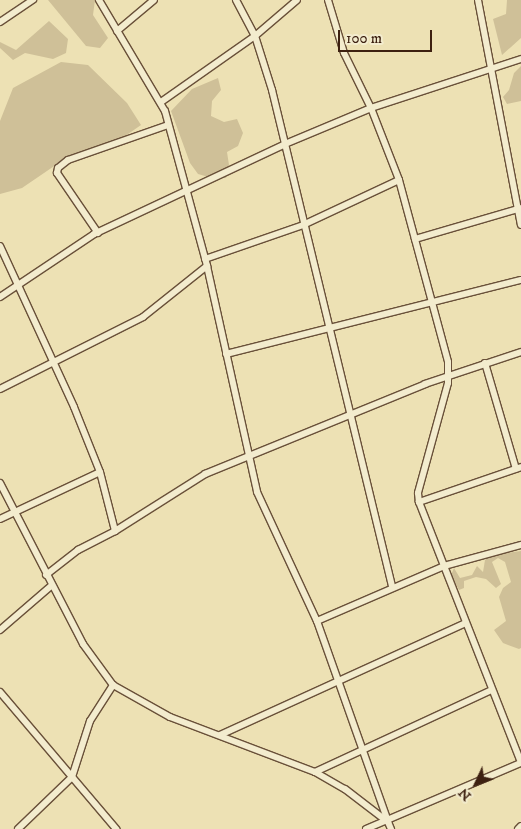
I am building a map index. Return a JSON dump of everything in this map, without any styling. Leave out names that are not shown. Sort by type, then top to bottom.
[{"type":"street","points":[[0,22],[33,0]]},
{"type":"street","points":[[99,0],[161,102],[207,266],[247,457],[262,505],[317,621],[365,749],[391,829]]},
{"type":"street","points":[[117,31],[154,0]]},
{"type":"street","points":[[236,0],[254,36],[285,144],[303,225],[392,586]]},
{"type":"street","points":[[161,102],[254,36],[297,0]]},
{"type":"street","points":[[328,0],[344,53],[371,108],[399,180],[434,302],[449,374],[418,493],[419,502],[521,763],[388,822],[366,829]]},
{"type":"street","points":[[478,0],[521,225]]},
{"type":"street","points":[[0,297],[98,233],[285,144],[371,108],[521,59]]},
{"type":"street","points":[[98,233],[58,173],[58,168],[68,160],[168,125]]},
{"type":"street","points":[[205,259],[303,225],[399,180]]},
{"type":"street","points":[[415,238],[519,208]]},
{"type":"street","points":[[0,246],[19,284],[100,472],[115,531]]},
{"type":"street","points":[[0,389],[53,364],[143,317],[207,266]]},
{"type":"street","points":[[226,354],[521,280]]},
{"type":"street","points":[[46,575],[78,550],[115,531],[205,474],[449,374],[521,352]]},
{"type":"street","points":[[419,502],[518,468],[485,363]]},
{"type":"street","points":[[0,519],[100,472]]},
{"type":"street","points":[[0,483],[82,644],[113,685],[141,703],[316,772],[345,789],[388,822]]},
{"type":"street","points":[[317,621],[392,586],[444,566],[521,544]]},
{"type":"street","points":[[0,630],[51,586]]},
{"type":"street","points":[[220,735],[466,622]]},
{"type":"street","points":[[18,829],[72,777],[90,721],[113,685]]},
{"type":"street","points":[[316,772],[492,690]]},
{"type":"street","points":[[0,692],[116,829]]},
{"type":"street","points":[[518,829],[521,826]]},
{"type":"shaded area","points":[[48,0],[95,0],[93,15],[108,38],[100,48],[86,46]]},
{"type":"shaded area","points":[[507,0],[521,0],[521,38],[502,55],[493,19],[506,14]]},
{"type":"shaded area","points":[[49,21],[68,39],[66,53],[53,59],[25,53],[13,60],[0,48],[0,42],[16,50]]},
{"type":"shaded area","points":[[61,62],[88,65],[127,103],[141,125],[118,141],[66,158],[22,188],[0,194],[0,121],[13,88]]},
{"type":"shaded area","points":[[521,66],[521,101],[507,104],[503,97],[509,90],[514,73]]},
{"type":"shaded area","points":[[218,78],[221,90],[212,101],[211,116],[224,122],[237,119],[243,133],[238,146],[227,152],[229,165],[226,178],[212,178],[198,174],[190,163],[171,111],[192,89]]},
{"type":"shaded area","points":[[521,551],[521,648],[519,649],[503,643],[494,630],[506,621],[499,597],[503,588],[511,582],[505,562],[498,558],[492,562],[501,584],[496,588],[486,579],[476,577],[464,581],[464,588],[459,590],[451,575],[454,568],[460,578],[472,575],[477,566],[483,572],[485,560],[490,555]]}]
